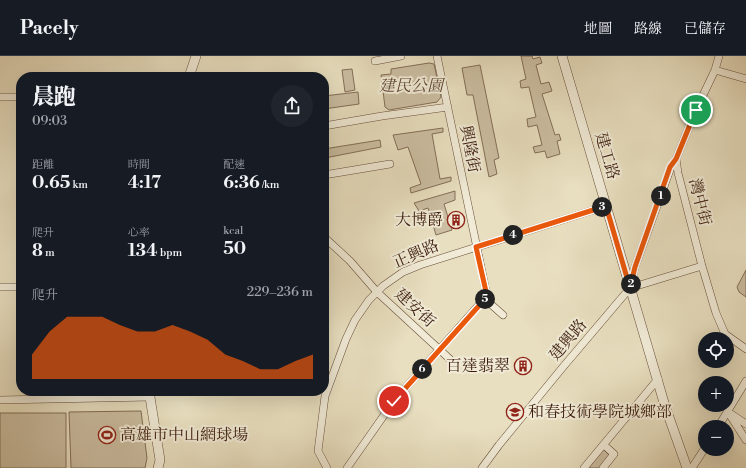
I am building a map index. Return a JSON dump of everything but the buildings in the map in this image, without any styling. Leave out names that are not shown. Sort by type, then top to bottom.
[{"type":"street","points":[[191,72],[196,56]]},
{"type":"street","points":[[375,61],[401,56]]},
{"type":"street","name":"興隆街","points":[[438,56],[487,296],[485,299]]},
{"type":"street","name":"建工路","points":[[562,56],[630,288],[687,468]]},
{"type":"street","name":"灣中街","points":[[719,56],[715,70],[696,110],[676,159],[678,173],[702,266],[716,313],[726,334],[746,349]]},
{"type":"street","points":[[715,70],[746,80]]},
{"type":"street","points":[[0,97],[16,97]]},
{"type":"street","points":[[329,125],[448,107]]},
{"type":"street","points":[[630,288],[635,267],[670,167],[676,159]]},
{"type":"street","points":[[329,174],[390,164]]},
{"type":"street","name":"正興路","points":[[329,385],[346,339],[355,320],[369,300],[377,292],[403,272],[476,247],[606,206]]},
{"type":"street","name":"建安街","points":[[329,242],[350,261],[377,292],[454,364]]},
{"type":"street","points":[[630,288],[702,266]]},
{"type":"street","points":[[0,287],[16,287]]},
{"type":"street","name":"建興路","points":[[482,468],[563,367],[630,288]]},
{"type":"street","points":[[347,468],[394,401],[485,299],[503,315]]},
{"type":"street","points":[[584,468],[658,380]]},
{"type":"street","points":[[734,402],[746,381]]},
{"type":"street","points":[[0,400],[100,396]]},
{"type":"street","points":[[150,396],[160,460],[158,468]]},
{"type":"street","name":"正興路","points":[[325,396],[318,451],[326,468]]},
{"type":"street","points":[[728,412],[746,424]]},
{"type":"street","points":[[723,420],[728,412]]},
{"type":"street","points":[[728,412],[746,440]]},
{"type":"street","points":[[603,468],[614,454],[604,445]]},
{"type":"street","points":[[692,468],[700,456]]},
{"type":"green space","points":[[521,56],[532,56],[533,59],[540,57],[542,63],[536,65],[541,84],[549,82],[552,91],[542,94],[555,135],[559,134],[561,140],[557,141],[560,154],[547,158],[545,151],[535,153],[533,147],[542,145],[537,125],[528,127],[527,119],[536,117],[529,87],[521,88],[520,81],[526,79]]},
{"type":"green space","name":"建民公園","points":[[429,63],[434,64],[441,97],[437,102],[389,110],[385,107],[381,75],[391,74],[391,69]]},
{"type":"green space","points":[[480,65],[499,158],[494,160],[497,174],[489,177],[473,95],[467,95],[462,68]]},
{"type":"green space","points":[[352,69],[355,90],[345,92],[342,70]]},
{"type":"green space","points":[[358,92],[359,104],[329,108],[329,95]]},
{"type":"green space","points":[[443,128],[443,132],[432,134],[440,179],[451,177],[451,181],[411,193],[410,188],[421,184],[408,147],[398,150],[393,135]]},
{"type":"green space","points":[[380,140],[381,147],[329,157],[329,148]]},
{"type":"green space","points":[[455,191],[455,200],[444,204],[452,230],[436,235],[428,208],[419,211],[414,203]]},
{"type":"green space","points":[[746,270],[746,297],[739,292],[737,287]]},
{"type":"green space","name":"高雄市中山網球場","points":[[141,411],[147,458],[145,468],[71,468],[69,412]]},
{"type":"green space","points":[[0,413],[66,413],[66,468],[0,468]]},
{"type":"green space","points":[[603,449],[610,456],[600,468],[588,468]]},
{"type":"place","name":"大博爵","points":[[456,220]]},
{"type":"place","name":"百達翡翠","points":[[523,366]]},
{"type":"place","name":"和春技術學院城鄉部","points":[[515,412]]},
{"type":"place","name":"高雄市中山網球場","points":[[107,435]]},
{"type":"route","points":[[394,401],[487,296],[476,247],[606,206],[630,288],[635,267],[670,167],[676,159],[696,110]]}]
